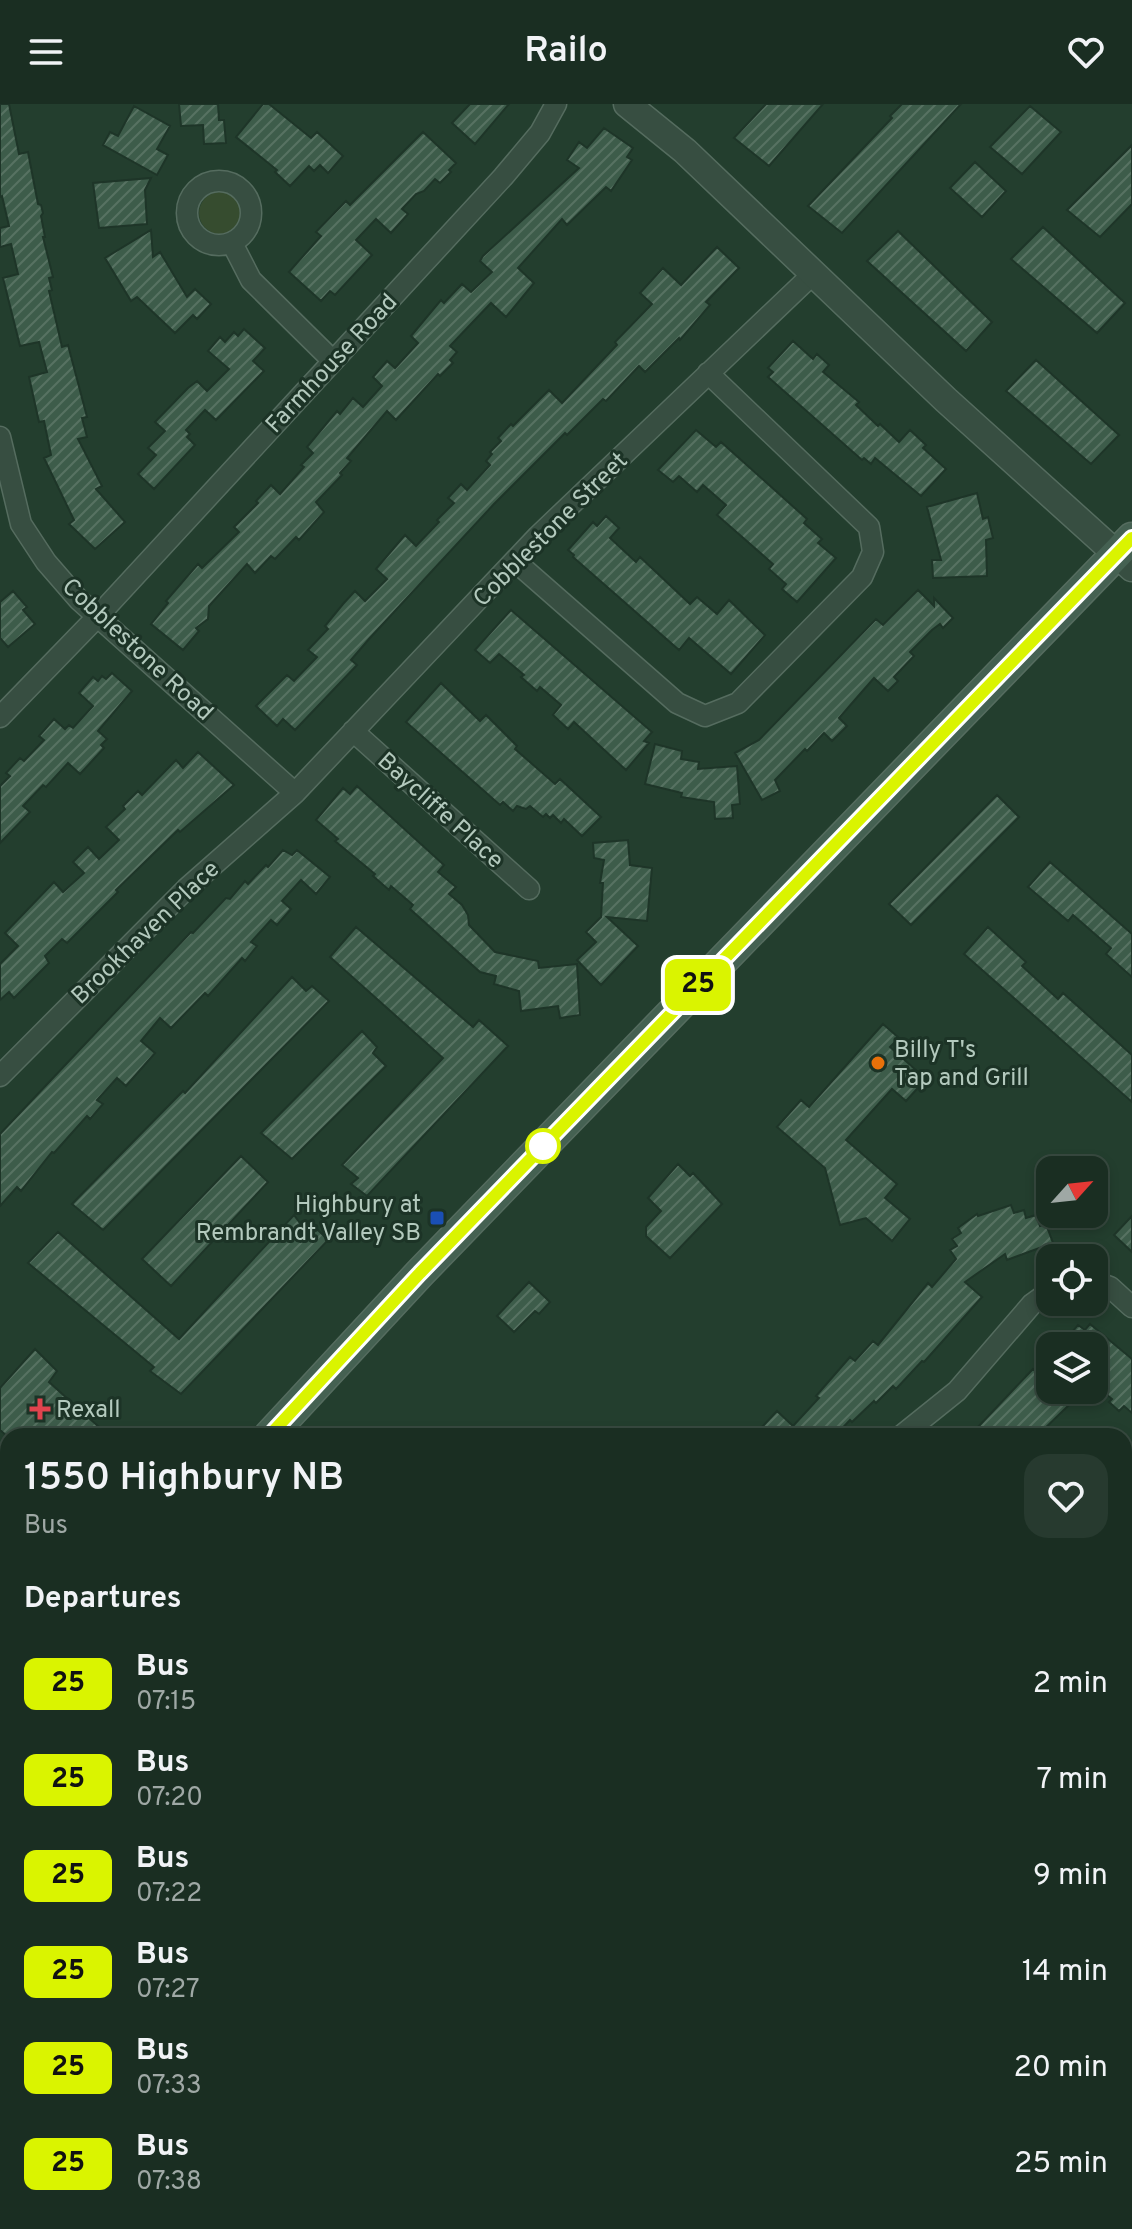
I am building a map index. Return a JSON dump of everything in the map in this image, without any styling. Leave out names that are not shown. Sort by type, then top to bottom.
[{"type":"main road","points":[[276,1428],[420,1273],[1127,553]]},
{"type":"street","name":"Farmhouse Road","points":[[0,717],[98,616],[512,166],[540,133],[556,104]]},
{"type":"street","points":[[627,104],[685,151],[946,400],[1127,553]]},
{"type":"street","points":[[232,243],[251,280],[333,361]]},
{"type":"street","name":"Cobblestone Street","points":[[295,793],[538,536],[814,273]]},
{"type":"street","points":[[516,562],[677,703],[705,716],[738,703],[862,577],[873,552],[869,527],[708,373]]},
{"type":"street","name":"Cobblestone Road","points":[[0,437],[21,524],[46,562],[79,600],[295,793]]},
{"type":"street","name":"Baycliffe Place","points":[[353,731],[529,889]]},
{"type":"street","name":"Brookhaven Place","points":[[0,1076],[186,889],[295,793]]},
{"type":"street","points":[[1108,1286],[1132,1307]]},
{"type":"street","points":[[911,1428],[957,1391],[1036,1301]]},
{"type":"green space","points":[[220,192],[235,198],[241,213],[235,228],[220,234],[205,228],[199,213],[205,198]]},
{"type":"building","points":[[0,104],[9,104],[19,154],[28,152],[38,204],[43,213],[43,237],[53,277],[49,278],[52,290],[49,291],[62,347],[68,345],[87,417],[82,418],[87,437],[78,439],[102,486],[96,489],[125,522],[95,549],[69,524],[74,520],[44,458],[51,455],[44,421],[39,422],[29,377],[47,372],[39,342],[20,346],[3,278],[18,274],[11,244],[0,247],[0,228],[9,226],[0,197]]},
{"type":"building","points":[[179,104],[218,104],[219,120],[224,120],[226,143],[204,144],[203,125],[181,126]]},
{"type":"building","points":[[263,104],[269,104],[311,138],[317,132],[343,156],[328,173],[320,165],[314,171],[309,166],[290,186],[275,172],[277,170],[236,137]]},
{"type":"building","points":[[470,104],[509,104],[475,144],[452,123]]},
{"type":"building","points":[[766,104],[823,104],[769,166],[734,138]]},
{"type":"building","points":[[902,104],[961,104],[842,233],[808,206]]},
{"type":"building","points":[[134,106],[170,126],[157,149],[168,155],[157,175],[103,145],[110,132],[118,136]]},
{"type":"building","points":[[1030,106],[1061,132],[1022,174],[990,147]]},
{"type":"building","points":[[604,128],[633,148],[627,157],[632,160],[611,191],[606,187],[567,225],[562,219],[518,268],[534,283],[506,317],[491,303],[450,346],[457,352],[450,360],[453,363],[440,376],[438,374],[396,420],[387,411],[347,458],[351,461],[340,473],[342,475],[316,502],[324,512],[299,540],[296,537],[275,559],[271,556],[255,573],[247,564],[209,606],[208,619],[196,628],[199,631],[183,650],[151,624],[198,564],[202,568],[239,532],[234,527],[271,485],[280,494],[304,467],[301,465],[313,453],[307,447],[337,411],[340,414],[353,398],[363,407],[382,386],[373,377],[387,361],[395,368],[418,343],[411,336],[441,300],[444,303],[462,284],[471,292],[492,272],[480,261],[483,256],[579,168],[567,160],[579,142],[587,148]]},
{"type":"building","points":[[423,132],[456,163],[449,170],[451,172],[440,183],[435,179],[424,191],[416,194],[402,209],[408,214],[391,233],[376,219],[356,240],[372,255],[335,295],[330,291],[321,301],[289,272],[321,236],[316,232],[346,201],[350,205]]},
{"type":"building","points":[[1132,145],[1132,204],[1100,237],[1067,210]]},
{"type":"building","points":[[975,162],[1006,191],[982,217],[950,188]]},
{"type":"building","points":[[151,178],[145,190],[147,224],[99,228],[93,183]]},
{"type":"building","points":[[1043,227],[1125,303],[1097,333],[1011,259]]},
{"type":"building","points":[[151,230],[153,257],[160,252],[187,297],[195,289],[211,304],[197,319],[193,315],[175,333],[137,297],[131,301],[105,258]]},
{"type":"building","points":[[898,231],[992,322],[966,351],[867,261]]},
{"type":"building","points":[[717,247],[739,268],[706,302],[710,305],[680,340],[645,372],[639,366],[606,401],[603,399],[567,435],[565,433],[494,504],[369,639],[351,660],[357,665],[295,730],[283,719],[277,726],[256,706],[287,675],[294,681],[317,657],[308,650],[328,629],[325,626],[343,604],[355,591],[365,601],[387,579],[376,569],[405,535],[416,546],[439,522],[437,520],[454,503],[448,498],[461,484],[467,490],[490,465],[486,461],[492,454],[490,452],[511,424],[513,426],[549,390],[562,403],[617,345],[615,342],[652,304],[640,293],[663,268],[681,285]]},
{"type":"building","points":[[244,329],[265,348],[253,361],[264,371],[216,420],[205,410],[186,430],[190,434],[187,437],[195,445],[154,489],[138,474],[156,455],[148,448],[165,431],[155,422],[197,381],[207,391],[229,369],[208,351],[220,337],[225,342],[234,332],[238,336]]},
{"type":"building","points":[[793,341],[813,359],[817,354],[829,365],[823,372],[859,402],[856,405],[878,426],[880,424],[899,442],[910,430],[926,445],[923,448],[946,469],[921,496],[875,458],[871,464],[864,458],[862,460],[768,377],[773,372],[768,368]]},
{"type":"building","points":[[1036,360],[1119,435],[1091,464],[1006,391]]},
{"type":"building","points":[[696,430],[716,447],[721,442],[807,519],[804,523],[822,539],[818,543],[836,558],[797,602],[782,589],[786,584],[769,569],[773,564],[717,515],[726,505],[703,485],[697,492],[679,476],[673,482],[658,470]]},
{"type":"building","points":[[977,493],[983,519],[988,517],[993,538],[986,540],[987,576],[933,578],[932,560],[941,560],[927,507]]},
{"type":"building","points":[[606,516],[619,528],[610,538],[636,562],[640,557],[690,604],[697,597],[717,614],[729,600],[765,635],[731,674],[689,638],[679,650],[573,557],[568,550],[593,522],[597,526]]},
{"type":"building","points":[[918,590],[934,606],[934,598],[953,618],[943,628],[940,624],[932,630],[910,652],[914,656],[894,677],[898,681],[888,691],[874,678],[839,718],[847,726],[832,741],[824,733],[807,751],[805,749],[775,780],[780,791],[762,800],[735,753],[759,740],[876,619],[883,625]]},
{"type":"building","points":[[13,591],[27,607],[23,610],[35,624],[8,647],[0,638],[0,602]]},
{"type":"building","points":[[511,610],[652,732],[644,741],[649,743],[626,770],[574,722],[568,729],[553,715],[561,705],[540,687],[537,691],[499,654],[490,663],[475,650]]},
{"type":"building","points":[[112,673],[132,691],[98,731],[107,739],[101,745],[104,748],[80,774],[68,763],[46,787],[43,785],[23,806],[30,812],[0,843],[0,786],[10,776],[6,773],[20,758],[24,761],[44,740],[39,736],[54,719],[65,729],[69,725],[73,728],[93,706],[79,693],[93,677],[98,681]]},
{"type":"building","points":[[441,683],[480,721],[486,715],[517,746],[515,749],[555,784],[560,779],[601,817],[582,836],[564,819],[561,823],[553,815],[543,817],[530,806],[526,809],[517,806],[513,811],[503,802],[500,805],[406,722]]},
{"type":"building","points":[[655,744],[682,751],[681,759],[699,762],[698,769],[737,766],[740,804],[732,805],[733,818],[715,819],[714,802],[681,797],[682,793],[645,784]]},
{"type":"building","points":[[198,752],[234,785],[180,832],[178,830],[67,943],[62,939],[45,956],[49,963],[14,998],[9,992],[0,1000],[0,964],[18,946],[5,933],[54,882],[63,892],[84,873],[73,862],[88,847],[99,859],[119,840],[106,827],[138,791],[142,795],[176,760],[183,768]]},
{"type":"building","points":[[357,786],[444,865],[438,872],[456,887],[449,894],[462,905],[469,925],[495,952],[538,961],[539,968],[577,964],[580,1015],[560,1018],[558,1006],[521,1011],[519,991],[494,984],[496,976],[480,972],[410,909],[413,905],[391,886],[389,890],[373,876],[375,874],[335,841],[338,839],[316,820],[343,788],[350,794]]},
{"type":"building","points":[[997,795],[1019,817],[911,925],[889,904]]},
{"type":"building","points":[[628,840],[630,865],[652,868],[647,921],[607,917],[638,946],[601,985],[577,960],[596,942],[586,932],[601,917],[603,883],[600,883],[604,860],[594,858],[593,843]]},
{"type":"building","points":[[283,850],[292,855],[297,850],[330,877],[316,894],[301,880],[282,901],[291,909],[277,925],[271,920],[251,942],[257,946],[245,961],[242,958],[208,996],[205,993],[171,1028],[160,1018],[141,1041],[155,1053],[126,1086],[117,1078],[97,1100],[103,1104],[90,1119],[87,1116],[52,1152],[21,1191],[17,1187],[0,1206],[0,1134],[191,932],[226,898],[230,899],[245,881],[248,884],[266,865],[268,867]]},
{"type":"building","points":[[1050,862],[1132,934],[1132,977],[1106,954],[1111,948],[1073,915],[1068,921],[1028,887]]},
{"type":"building","points":[[356,927],[473,1027],[479,1020],[508,1046],[367,1196],[351,1184],[358,1178],[342,1165],[443,1058],[330,957]]},
{"type":"building","points":[[988,927],[1026,962],[1022,966],[1058,999],[1063,993],[1132,1055],[1132,1102],[964,954]]},
{"type":"building","points":[[292,977],[306,991],[312,986],[329,1001],[103,1230],[72,1204],[183,1091],[185,1093]]},
{"type":"building","points":[[883,1024],[899,1038],[890,1047],[926,1079],[906,1101],[892,1089],[846,1140],[897,1184],[885,1198],[910,1219],[892,1241],[866,1218],[840,1225],[825,1168],[777,1127],[801,1100],[809,1107]]},
{"type":"building","points":[[362,1031],[377,1047],[373,1053],[386,1066],[292,1159],[261,1133]]},
{"type":"building","points":[[241,1156],[268,1182],[171,1286],[142,1259]]},
{"type":"building","points":[[678,1164],[690,1176],[693,1173],[722,1204],[670,1258],[646,1236],[646,1227],[661,1211],[648,1198]]},
{"type":"building","points":[[1011,1205],[1014,1213],[1024,1210],[1026,1218],[1036,1215],[1036,1228],[1047,1228],[1053,1243],[1036,1244],[1036,1249],[1007,1260],[1005,1254],[965,1282],[982,1297],[896,1389],[893,1386],[852,1422],[850,1420],[842,1428],[762,1427],[777,1411],[793,1426],[850,1357],[855,1361],[873,1341],[878,1345],[928,1283],[932,1287],[956,1259],[950,1250],[957,1246],[952,1239],[961,1233],[958,1228],[977,1214]]},
{"type":"building","points":[[294,1215],[305,1230],[312,1224],[328,1240],[181,1394],[150,1371],[154,1367],[28,1263],[58,1232],[179,1339]]},
{"type":"building","points":[[1132,1216],[1132,1252],[1114,1235]]},
{"type":"building","points":[[529,1282],[550,1302],[539,1314],[535,1311],[514,1332],[497,1316]]},
{"type":"building","points":[[1090,1324],[1100,1332],[1072,1332],[1078,1325],[1085,1330]]},
{"type":"building","points":[[1108,1339],[1132,1359],[1132,1413],[1124,1406],[1119,1411],[1109,1402],[1112,1399],[1108,1396]]},
{"type":"building","name":"Rexall","points":[[35,1349],[57,1371],[49,1382],[100,1428],[0,1428],[0,1388]]},
{"type":"building","points":[[1033,1369],[1036,1372],[1036,1404],[1070,1404],[1045,1428],[977,1428]]},
{"type":"bus line","name":"25","points":[[276,1428],[420,1273],[1132,538]]},
{"type":"place","name":"Billy T's Tap and Grill","points":[[878,1063]]},
{"type":"place","name":"Highbury at Rembrandt Valley SB","points":[[437,1218]]},
{"type":"place","name":"Rexall","points":[[40,1409]]}]
